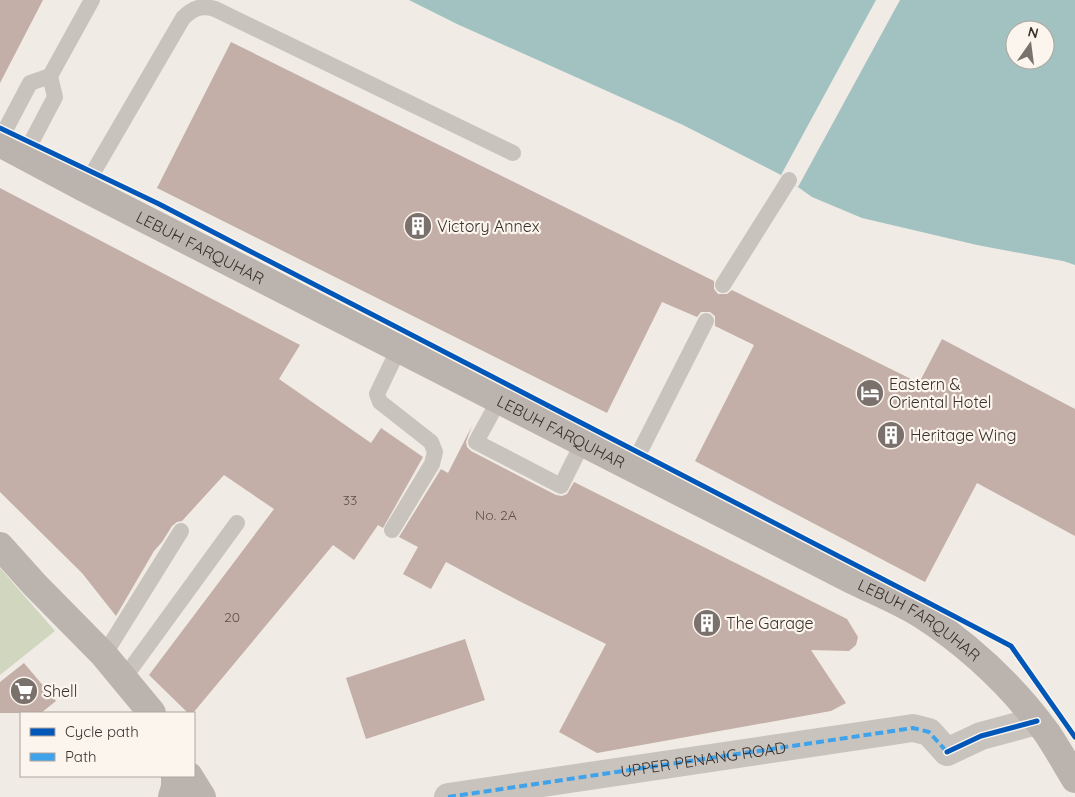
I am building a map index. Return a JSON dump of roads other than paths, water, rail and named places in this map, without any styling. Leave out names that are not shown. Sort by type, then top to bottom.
[{"type":"main road","name":"LEBUH FARQUHAR","points":[[0,142],[84,188],[850,580],[921,614],[962,644],[997,676],[1037,720],[1075,779]]},
{"type":"main road","points":[[0,546],[35,586],[104,655],[151,712]]},
{"type":"main road","points":[[172,797],[175,777]]},
{"type":"main road","points":[[191,777],[202,797]]},
{"type":"street","name":"UPPER PENANG ROAD","points":[[448,797],[913,728],[929,732],[947,752],[981,736],[1037,720]]},
{"type":"lane","points":[[0,142],[30,84],[50,76],[92,0]]},
{"type":"lane","points":[[84,188],[183,18],[189,12],[206,6],[513,153]]},
{"type":"lane","points":[[24,156],[55,97],[50,76]]},
{"type":"lane","points":[[723,285],[789,180]]},
{"type":"lane","points":[[632,467],[706,321]]},
{"type":"lane","points":[[392,530],[432,464],[435,452],[431,442],[380,402],[377,394],[398,348]]},
{"type":"lane","points":[[500,400],[476,442],[561,486],[583,442]]},
{"type":"lane","points":[[124,678],[237,523]]},
{"type":"lane","points":[[104,655],[181,531]]},
{"type":"water","points":[[409,0],[1075,0],[1075,265],[1063,261],[977,245],[862,218],[812,197],[781,175],[683,125],[457,24]]},
{"type":"place","name":"Victory Annex","points":[[418,226]]},
{"type":"place","name":"Eastern & Oriental Hotel","points":[[870,393]]},
{"type":"place","name":"Heritage Wing","points":[[891,435]]},
{"type":"place","name":"The Garage","points":[[707,623]]},
{"type":"place","name":"Shell","points":[[24,691]]}]
